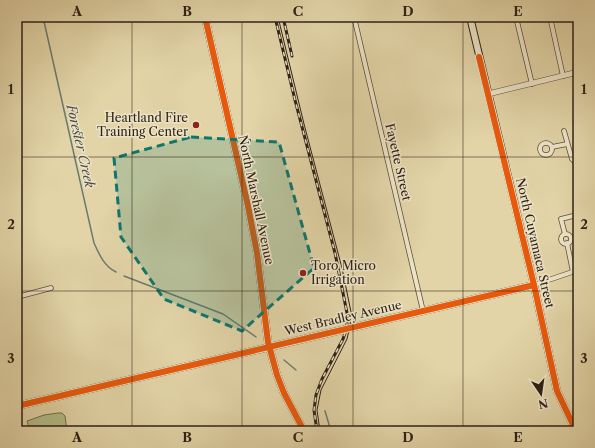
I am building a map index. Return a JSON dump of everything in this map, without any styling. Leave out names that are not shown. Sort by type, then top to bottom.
[{"type":"main road","name":"North Marshall Avenue","points":[[205,17],[248,206],[270,347],[277,375],[284,393],[304,431]]},
{"type":"main road","name":"North Cuyamaca Street","points":[[470,17],[558,391],[576,431]]},
{"type":"main road","name":"West Bradley Avenue","points":[[17,406],[534,285]]},
{"type":"street","name":"Fayette Street","points":[[354,17],[423,311]]},
{"type":"street","points":[[516,17],[532,84]]},
{"type":"street","points":[[550,17],[563,76]]},
{"type":"street","points":[[488,94],[578,72]]},
{"type":"street","points":[[564,132],[572,160],[578,165]]},
{"type":"street","points":[[552,147],[567,144]]},
{"type":"street","points":[[567,244],[570,241],[570,238],[569,235],[565,234],[561,219],[573,216]]},
{"type":"street","points":[[534,285],[576,271],[567,244],[561,240],[562,235],[565,234]]},
{"type":"street","points":[[17,297],[51,288]]},
{"type":"highlighted area","points":[[191,137],[279,142],[314,268],[242,331],[164,299],[121,237],[114,158]]},
{"type":"green space","points":[[62,413],[65,416],[67,431],[30,431],[27,421],[44,415]]},
{"type":"waterway","name":"Forester Creek","points":[[43,17],[94,243],[105,263],[116,272]]},
{"type":"waterway","name":"Forester Creek","points":[[124,276],[223,314],[256,337]]},
{"type":"waterway","name":"Forester Creek","points":[[284,360],[296,370]]},
{"type":"waterway","name":"Forester Creek","points":[[325,411],[331,431]]},
{"type":"tram line","points":[[278,17],[304,124],[342,268],[351,312],[347,339],[321,390],[317,410],[320,431]]},
{"type":"railway","points":[[275,17],[335,253],[347,313],[347,327],[343,339],[322,379],[316,395],[314,410],[317,431]]},
{"type":"railway","points":[[283,17],[292,56]]},
{"type":"cycle path","points":[[205,17],[248,206],[257,253],[268,342],[277,375],[284,393],[304,431]]},
{"type":"cycle path","points":[[479,57],[534,285],[557,391],[576,431]]},
{"type":"cycle path","points":[[17,406],[534,285]]},
{"type":"place","name":"Heartland Fire Training Center","points":[[196,125]]},
{"type":"place","name":"Toro Micro Irrigation","points":[[303,273]]}]
